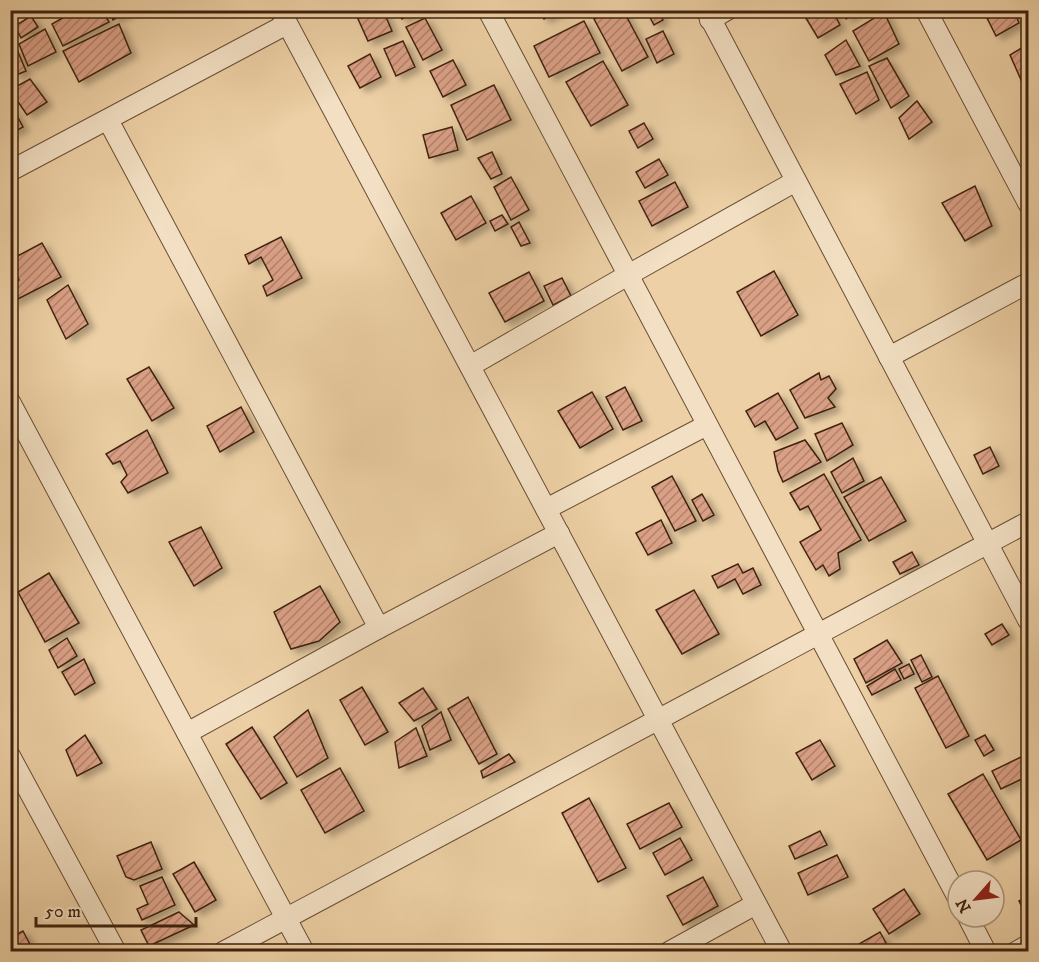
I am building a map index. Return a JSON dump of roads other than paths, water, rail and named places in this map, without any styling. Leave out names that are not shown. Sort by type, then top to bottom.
[{"type":"street","points":[[488,10],[946,875]]},
{"type":"street","points":[[926,10],[1029,203]]},
{"type":"street","points":[[714,14],[796,181],[1029,620]]},
{"type":"street","points":[[10,171],[108,120],[283,17],[782,951]]},
{"type":"street","points":[[108,120],[379,628]]},
{"type":"street","points":[[470,366],[796,181]]},
{"type":"street","points":[[889,357],[1029,283]]},
{"type":"street","points":[[13,413],[304,951]]},
{"type":"street","points":[[546,509],[707,425]]},
{"type":"street","points":[[223,951],[1029,522]]},
{"type":"street","points":[[188,733],[559,533]]},
{"type":"street","points":[[10,756],[116,951]]},
{"type":"street","points":[[669,951],[756,904]]},
{"type":"street","points":[[974,929],[986,951]]},
{"type":"street","points":[[1016,951],[1029,945]]}]
